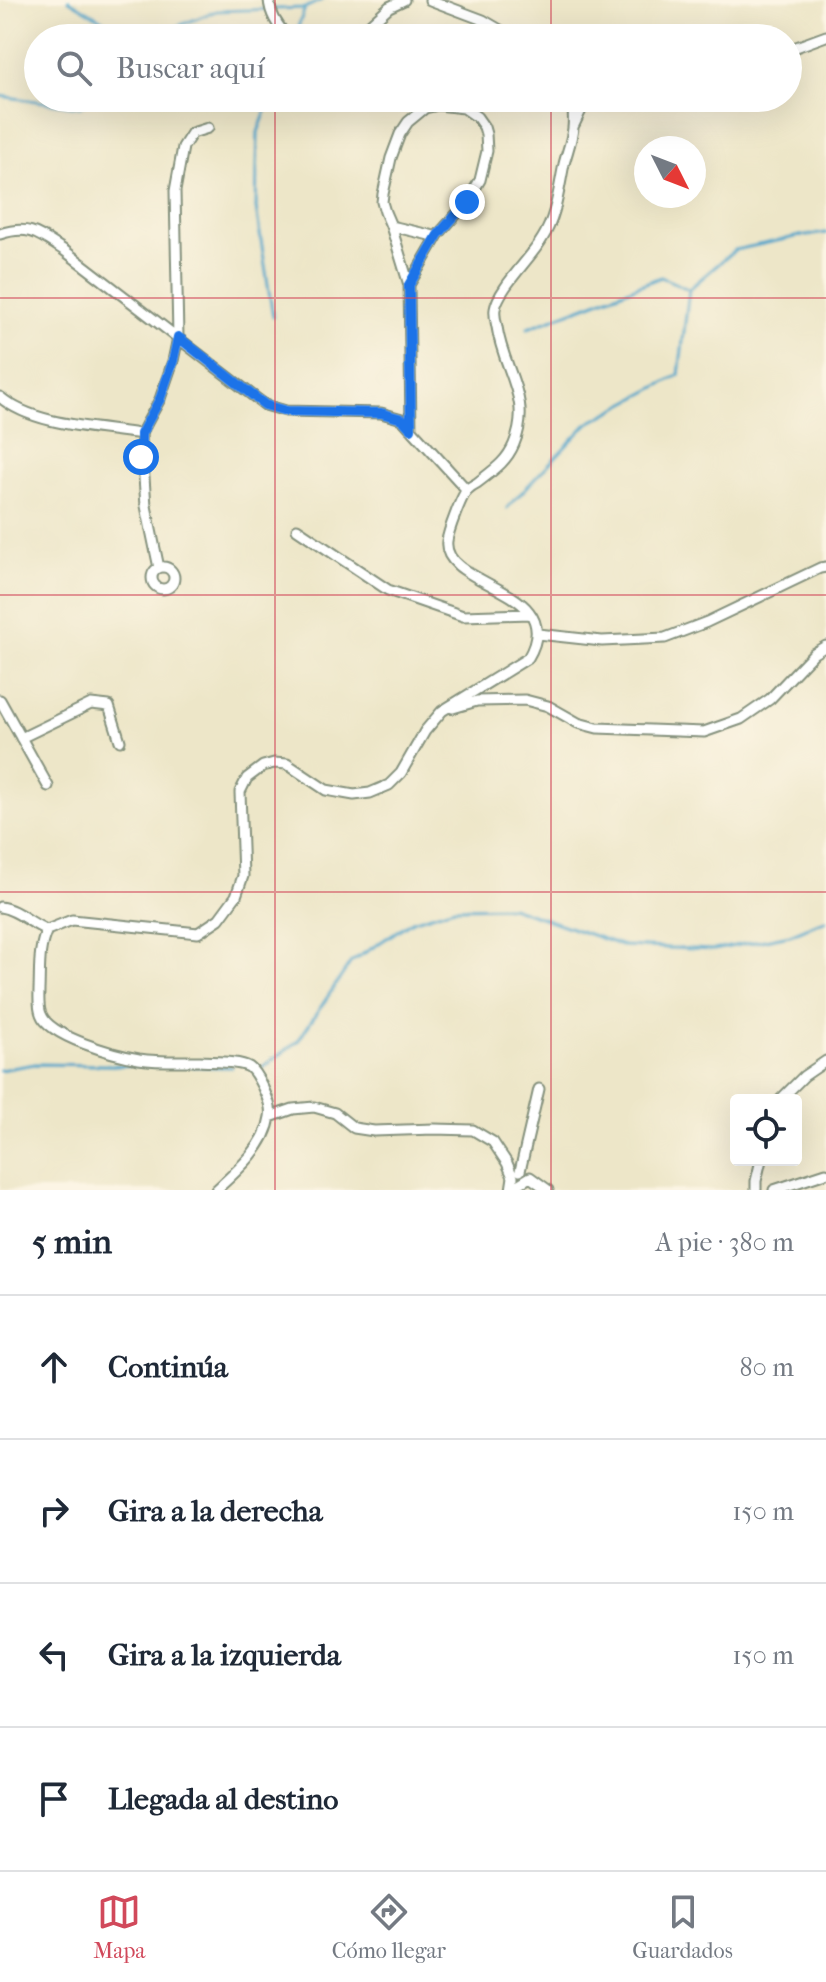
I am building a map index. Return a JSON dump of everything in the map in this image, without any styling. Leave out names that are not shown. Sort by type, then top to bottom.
[{"type":"street","points":[[269,0],[278,24]]},
{"type":"street","points":[[370,24],[389,7],[404,0]]},
{"type":"street","points":[[430,0],[490,24]]},
{"type":"street","points":[[802,45],[826,36]]},
{"type":"street","points":[[411,429],[409,285],[382,202],[387,171],[400,134],[420,112]]},
{"type":"street","points":[[409,285],[438,235],[467,202],[480,180],[487,151],[486,134],[480,120],[470,112]]},
{"type":"street","points":[[572,112],[573,128]]},
{"type":"street","points":[[216,1190],[262,1141],[270,1117],[270,1106],[259,1080],[249,1067],[229,1063],[140,1059],[82,1043],[62,1033],[48,1024],[41,1016],[39,1007],[42,941],[47,930],[72,920],[198,933],[219,919],[236,896],[243,876],[240,792],[247,778],[263,766],[274,763],[287,764],[326,790],[354,795],[370,793],[389,785],[401,773],[425,731],[442,711],[528,658],[538,634],[530,614],[517,601],[457,564],[449,553],[447,543],[467,490],[504,463],[515,443],[521,413],[519,395],[499,338],[495,310],[500,295],[543,238],[551,222],[573,128],[580,112]]},
{"type":"street","points":[[159,568],[146,506],[141,434],[160,399],[178,337],[175,191],[183,147],[192,133],[208,128]]},
{"type":"street","points":[[391,226],[438,235]]},
{"type":"street","points":[[0,234],[17,228],[36,232],[265,405],[286,411],[381,413],[402,419],[467,490]]},
{"type":"street","points":[[0,397],[37,418],[141,434]]},
{"type":"street","points":[[297,529],[388,590],[463,616],[530,614]]},
{"type":"street","points":[[538,634],[602,641],[665,638],[826,567]]},
{"type":"street","points":[[442,711],[477,701],[525,700],[548,706],[578,723],[597,728],[704,732],[741,719],[770,699],[814,653],[826,646]]},
{"type":"street","points":[[0,700],[48,786]]},
{"type":"street","points":[[21,738],[91,704],[109,706],[120,741]]},
{"type":"street","points":[[0,907],[8,908],[47,930]]},
{"type":"street","points":[[786,1094],[804,1076],[826,1061]]},
{"type":"street","points":[[520,1171],[539,1089]]},
{"type":"street","points":[[270,1117],[293,1109],[314,1107],[335,1113],[354,1128],[374,1131],[473,1130],[493,1142],[507,1163],[513,1177],[511,1190]]},
{"type":"street","points":[[507,1163],[548,1190]]},
{"type":"street","points":[[756,1190],[760,1166]]},
{"type":"street","points":[[774,1190],[826,1173]]},
{"type":"street","points":[[511,1190],[530,1177]]},
{"type":"waterway","points":[[69,0],[109,24]]},
{"type":"waterway","points":[[183,24],[216,11],[305,8],[322,0]]},
{"type":"waterway","points":[[299,24],[305,8]]},
{"type":"waterway","points":[[0,96],[24,99]]},
{"type":"waterway","points":[[266,112],[258,132],[256,208],[273,317]]},
{"type":"waterway","points":[[507,508],[587,424],[679,375],[689,289],[735,250],[826,233]]},
{"type":"waterway","points":[[528,328],[661,277],[688,289]]},
{"type":"waterway","points":[[255,1067],[262,1068],[298,1041],[351,962],[412,921],[454,908],[511,907],[623,946],[714,950],[790,935],[826,920]]},
{"type":"waterway","points":[[0,1070],[35,1064],[232,1067]]},
{"type":"route","points":[[141,457],[141,434],[160,399],[178,337],[265,405],[286,411],[381,413],[402,419],[411,429],[409,285],[438,235],[467,202]]}]
